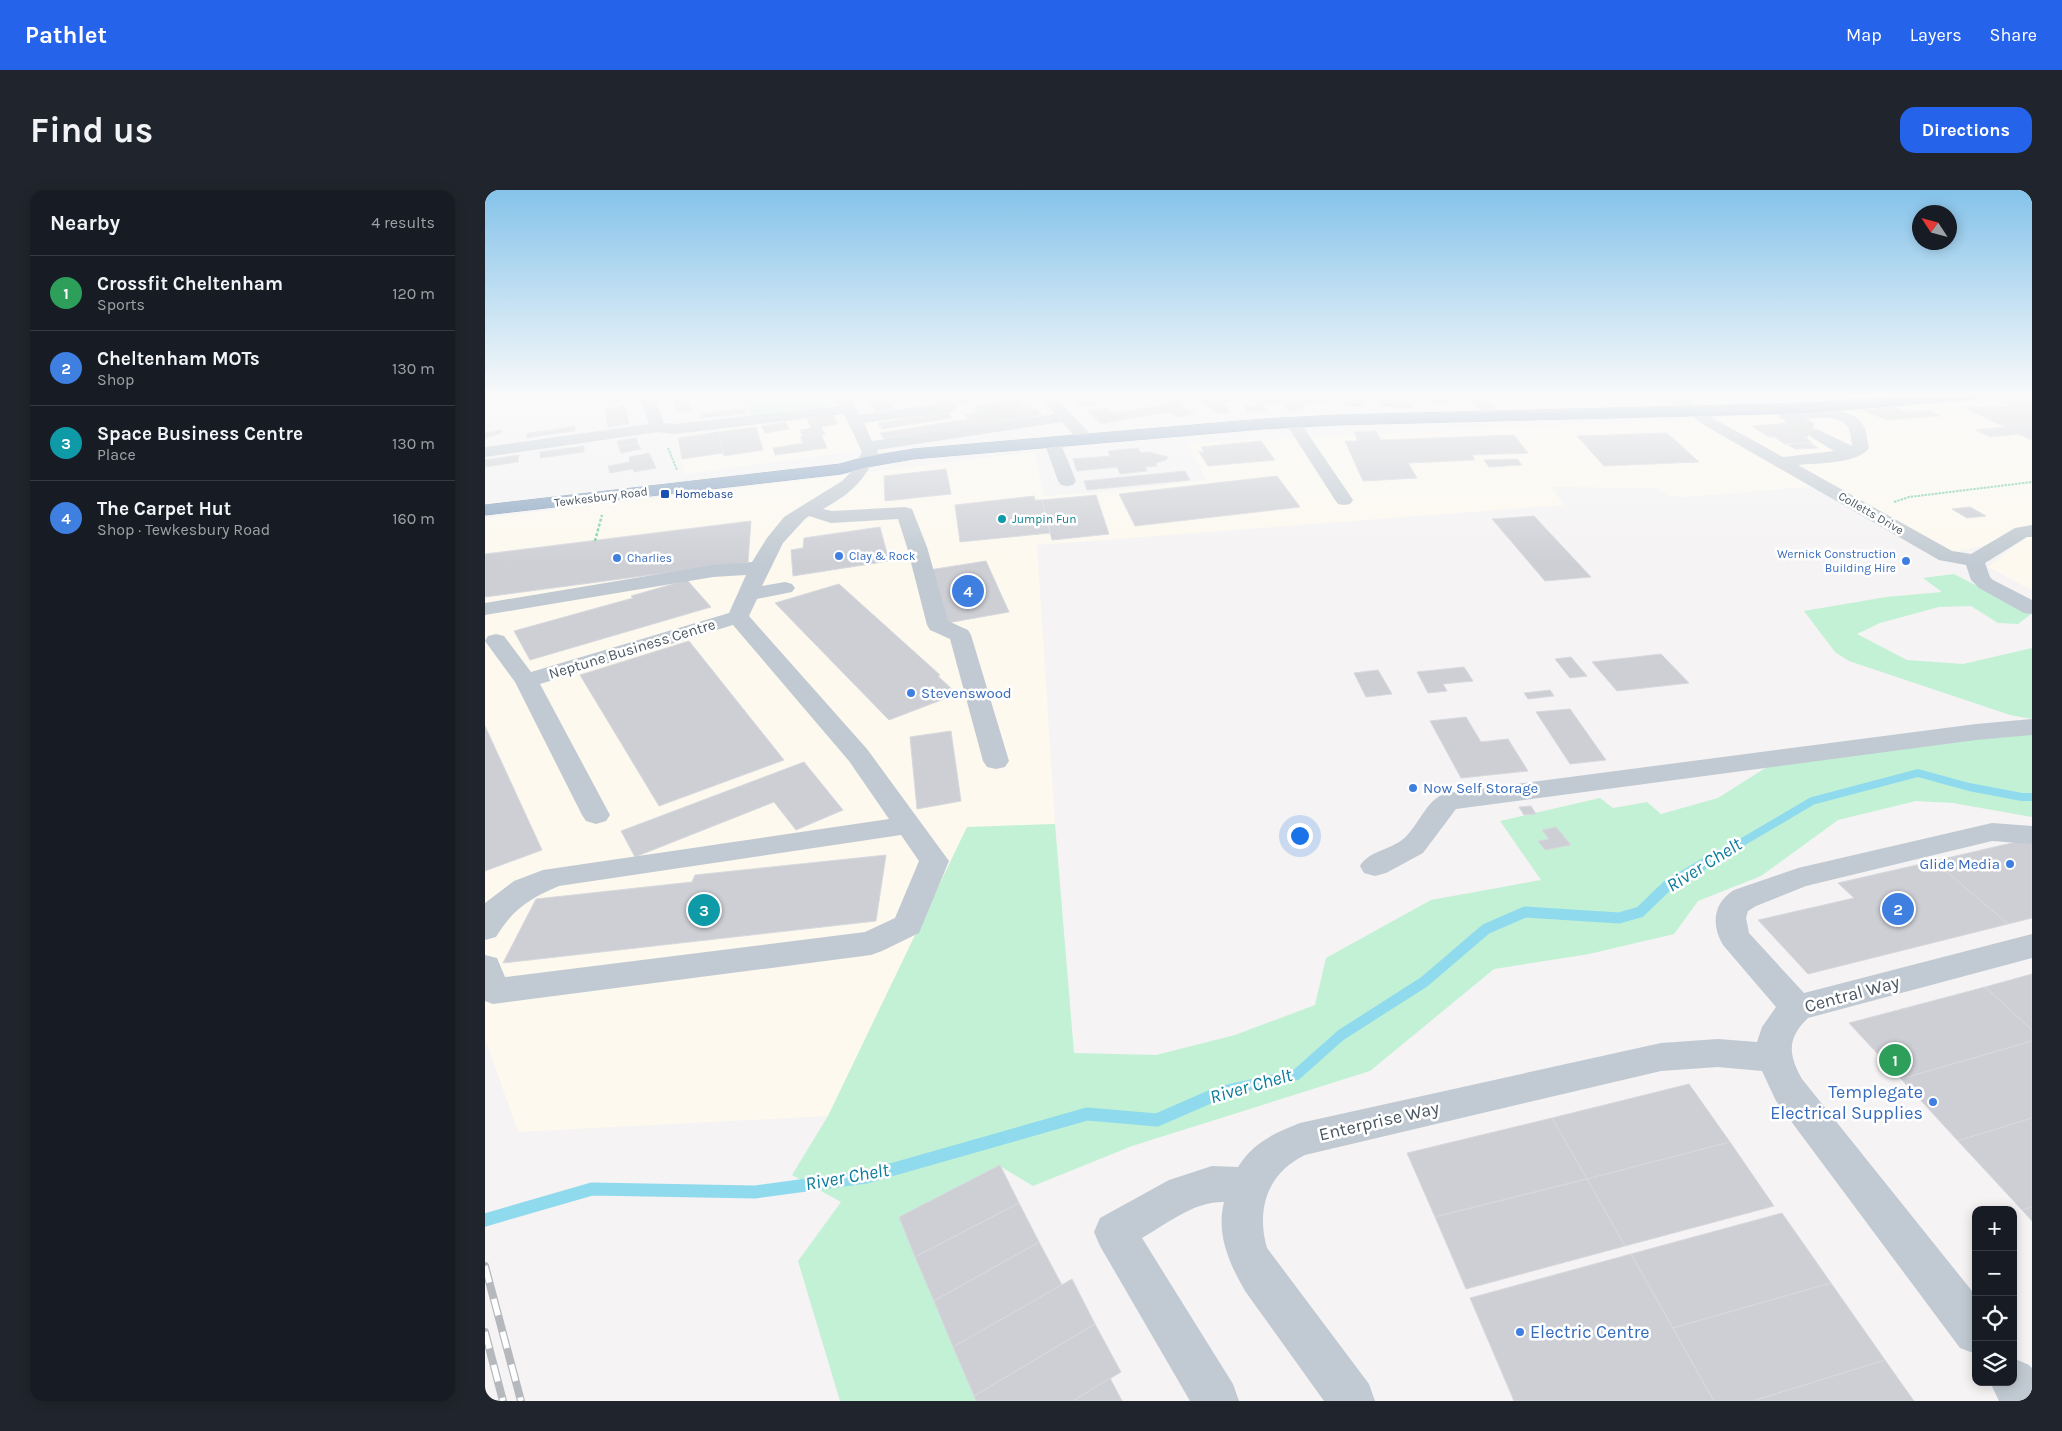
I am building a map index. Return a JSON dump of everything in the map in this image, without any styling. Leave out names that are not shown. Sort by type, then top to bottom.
[{"type":"highway","name":"Tewkesbury Road","points":[[485,510],[548,498],[680,478],[839,460],[867,454],[913,454],[942,452]]},
{"type":"highway","name":"Tewkesbury Road","points":[[485,500],[548,498],[841,469],[867,454]]},
{"type":"street","points":[[485,967],[493,991],[871,943],[908,925],[934,861],[859,755],[738,617],[759,568],[771,546],[792,520],[842,490],[855,478],[867,454],[880,452]]},
{"type":"street","points":[[1056,452],[1067,481]]},
{"type":"street","points":[[1312,452],[1344,500]]},
{"type":"street","name":"Colletts Drive","points":[[1763,452],[1946,556],[1974,561]]},
{"type":"street","points":[[1782,462],[1837,452]]},
{"type":"street","points":[[808,510],[831,517],[905,513],[923,570],[937,625],[960,635],[996,761]]},
{"type":"street","points":[[2032,531],[2022,532],[1974,561],[1981,580],[2032,608]]},
{"type":"street","points":[[485,609],[713,571],[759,568]]},
{"type":"street","points":[[749,594],[785,588]]},
{"type":"street","name":"Neptune Business Centre","points":[[526,681],[738,617]]},
{"type":"street","name":"Neptune Business Centre","points":[[496,641],[526,681],[596,815]]},
{"type":"street","points":[[1375,866],[1413,846],[1447,802],[1907,740],[2032,727]]},
{"type":"street","points":[[485,929],[495,912],[525,888],[554,877],[909,825]]},
{"type":"street","points":[[1797,1008],[1734,937],[1730,918],[1732,910],[1737,903],[1745,898],[1798,878],[1992,832],[2032,834]]},
{"type":"street","name":"Central Way","points":[[1972,1327],[1803,1110],[1780,1074],[1775,1058],[1775,1038],[1779,1026],[1797,1008],[2032,946]]},
{"type":"street","name":"Enterprise Way","points":[[1348,1400],[1260,1276],[1247,1254],[1241,1230],[1242,1207],[1249,1185],[1261,1166],[1279,1150],[1299,1140],[1661,1057],[1718,1054],[1775,1058]]},
{"type":"street","points":[[1217,1401],[1115,1232],[1191,1191],[1212,1184],[1249,1185]]},
{"type":"street","points":[[2017,1385],[2029,1401]]},
{"type":"path","points":[[669,452],[680,478]]},
{"type":"path","points":[[1859,507],[1896,502],[1909,496],[2032,482]]},
{"type":"path","points":[[595,541],[602,513]]},
{"type":"shaded area","points":[[679,452],[851,452],[685,474]]},
{"type":"shaded area","points":[[1035,452],[1043,496],[1093,493],[1207,480],[1192,452],[2032,452],[2032,590],[1988,567],[2026,537],[1954,552],[1832,485],[1683,497],[1670,496],[1656,488],[1551,487],[1564,505],[1037,545],[1055,824],[967,827],[828,1116],[518,1132],[485,1038],[485,518]]},
{"type":"green space","points":[[1954,574],[2031,614],[2018,624],[1998,623],[1971,606],[1939,607],[1880,623],[1857,634],[1907,660],[1963,664],[2032,648],[2032,719],[2010,715],[1849,661],[1835,652],[1804,611],[1886,597],[1942,592],[1923,578]]},
{"type":"green space","points":[[2032,730],[2032,817],[1953,803],[1916,801],[1838,820],[1761,876],[1698,901],[1674,934],[1589,954],[1494,969],[1370,1071],[1132,1146],[1033,1186],[1000,1166],[899,1217],[976,1401],[840,1401],[798,1261],[841,1202],[792,1175],[828,1116],[967,827],[1055,824],[1074,1053],[1156,1055],[1235,1035],[1315,1005],[1326,958],[1431,900],[1541,880],[1500,821],[1600,798],[1613,808],[1647,802],[1661,814],[1718,798],[1767,767]]},
{"type":"building","points":[[540,452],[562,452],[562,455],[540,458]]},
{"type":"building","points":[[562,452],[584,452],[584,452],[562,455]]},
{"type":"building","points":[[681,452],[723,453],[682,459]]},
{"type":"building","points":[[723,452],[753,452],[724,456]]},
{"type":"building","points":[[774,452],[801,452],[775,455]]},
{"type":"building","points":[[1108,452],[1140,452],[1168,457],[1166,460],[1156,463],[1157,466],[1145,467],[1147,471],[1120,474],[1117,467],[1077,471],[1073,459],[1110,456]]},
{"type":"building","points":[[1199,452],[1269,452],[1275,460],[1208,466]]},
{"type":"building","points":[[1350,452],[1528,453],[1472,455],[1475,460],[1408,463],[1417,478],[1363,481]]},
{"type":"building","points":[[1591,452],[1687,452],[1699,462],[1604,466]]},
{"type":"building","points":[[649,453],[656,468],[634,472],[633,469],[610,473],[608,466],[630,462],[629,457]]},
{"type":"building","points":[[519,455],[518,462],[485,467],[485,460]]},
{"type":"building","points":[[1517,459],[1522,465],[1489,467],[1484,460]]},
{"type":"building","points":[[946,469],[951,494],[885,501],[884,476]]},
{"type":"building","points":[[1185,471],[1190,480],[1087,490],[1084,481]]},
{"type":"building","points":[[1277,476],[1300,507],[1135,526],[1119,494]]},
{"type":"building","points":[[1096,495],[1109,534],[1052,540],[1042,500]]},
{"type":"building","name":"Jumpin Fun","points":[[1034,496],[1035,500],[1042,500],[1050,533],[960,542],[955,505]]},
{"type":"building","points":[[1970,507],[1986,516],[1967,518],[1952,509]]},
{"type":"building","points":[[1534,516],[1591,577],[1545,581],[1492,519]]},
{"type":"building","name":"Charlies","points":[[751,521],[748,562],[485,597],[485,554]]},
{"type":"building","name":"Clay & Rock","points":[[880,527],[889,561],[793,576],[791,550],[803,548],[804,538]]},
{"type":"building","points":[[986,561],[1009,612],[947,623],[929,570]]},
{"type":"building","points":[[687,580],[711,607],[530,660],[514,631],[633,598],[631,596]]},
{"type":"building","points":[[839,584],[940,675],[938,676],[957,694],[889,720],[775,603]]},
{"type":"building","points":[[689,641],[784,760],[659,806],[580,675]]},
{"type":"building","points":[[1661,654],[1689,683],[1617,691],[1592,662]]},
{"type":"building","points":[[1571,657],[1587,676],[1570,678],[1555,659]]},
{"type":"building","points":[[1464,667],[1473,681],[1443,684],[1447,691],[1428,693],[1417,672]]},
{"type":"building","points":[[1378,670],[1392,694],[1366,697],[1354,673]]},
{"type":"building","points":[[1550,690],[1554,696],[1528,699],[1524,693]]},
{"type":"building","points":[[1570,709],[1606,760],[1570,764],[1536,712]]},
{"type":"building","points":[[1466,717],[1481,742],[1508,739],[1528,771],[1461,778],[1430,721]]},
{"type":"building","points":[[485,726],[542,850],[485,871]]},
{"type":"building","points":[[951,731],[961,801],[917,809],[910,737]]},
{"type":"building","points":[[804,762],[843,810],[796,830],[774,802],[635,857],[621,831]]},
{"type":"building","points":[[1531,806],[1536,814],[1524,815],[1519,807]]},
{"type":"building","points":[[1556,827],[1571,845],[1545,850],[1538,841],[1549,839],[1542,830]]},
{"type":"building","points":[[2029,839],[2032,841],[2032,918],[2008,924],[1934,861]]},
{"type":"building","points":[[886,855],[876,921],[503,963],[536,899],[692,882],[695,875]]},
{"type":"building","points":[[1934,861],[2008,924],[1808,974],[1758,920],[1854,898],[1838,883]]},
{"type":"building","points":[[2032,974],[2032,1030],[1985,987]]},
{"type":"building","points":[[1985,987],[2032,1030],[2032,1041],[1901,1079],[1849,1023]]},
{"type":"building","points":[[2032,1041],[2032,1118],[1958,1141],[1901,1079]]},
{"type":"building","points":[[1689,1084],[1730,1142],[1587,1179],[1552,1118]]},
{"type":"building","points":[[1552,1118],[1587,1179],[1435,1217],[1407,1153]]},
{"type":"building","points":[[2032,1118],[2032,1207],[2022,1210],[1958,1141]]},
{"type":"building","points":[[1730,1142],[1774,1206],[1625,1246],[1587,1179]]},
{"type":"building","points":[[1000,1165],[1019,1203],[915,1257],[899,1217]]},
{"type":"building","points":[[1587,1179],[1625,1246],[1466,1289],[1435,1217]]},
{"type":"building","points":[[1019,1203],[1039,1242],[934,1301],[915,1257]]},
{"type":"building","points":[[2032,1207],[2032,1221],[2022,1210]]},
{"type":"building","points":[[1782,1213],[1831,1283],[1673,1328],[1631,1254]]},
{"type":"building","points":[[1039,1242],[1062,1285],[953,1347],[934,1301]]},
{"type":"building","points":[[1631,1254],[1714,1401],[1514,1401],[1470,1298]]},
{"type":"building","points":[[1072,1279],[1095,1324],[974,1396],[953,1347]]},
{"type":"building","points":[[1831,1283],[1885,1360],[1753,1401],[1714,1401],[1673,1328]]},
{"type":"building","points":[[1095,1324],[1121,1372],[1073,1401],[976,1401],[974,1396]]},
{"type":"building","points":[[1885,1360],[1914,1401],[1753,1401]]},
{"type":"building","points":[[1110,1378],[1122,1401],[1073,1401]]},
{"type":"waterway","name":"River Chelt","points":[[1717,857],[1812,801],[1918,773],[1969,787],[2022,797],[2032,797]]},
{"type":"waterway","name":"River Chelt","points":[[1209,1098],[1227,1090],[1296,1075],[1341,1035],[1424,982],[1486,929],[1525,912],[1619,918],[1640,912],[1668,885],[1719,855]]},
{"type":"waterway","name":"River Chelt","points":[[485,1220],[592,1189],[755,1192],[866,1177],[1087,1114],[1157,1120],[1212,1096]]},
{"type":"railway","points":[[485,1266],[521,1401]]},
{"type":"railway","points":[[485,1332],[503,1401]]},
{"type":"place","name":"Homebase","points":[[665,494]]},
{"type":"place","name":"Jumpin Fun","points":[[1002,519]]},
{"type":"place","name":"Clay & Rock","points":[[839,556]]},
{"type":"place","name":"Charlies","points":[[617,558]]},
{"type":"place","name":"Wernick Construction Building Hire","points":[[1906,561]]},
{"type":"place","name":"The Carpet Hut","points":[[968,591]]},
{"type":"place","name":"Stevenswood","points":[[911,693]]},
{"type":"place","name":"Now Self Storage","points":[[1413,788]]},
{"type":"place","name":"Glide Media","points":[[2010,864]]},
{"type":"place","name":"Cheltenham MOTs","points":[[1898,909]]},
{"type":"place","name":"Space Business Centre","points":[[704,910]]},
{"type":"place","name":"Crossfit Cheltenham","points":[[1895,1060]]},
{"type":"place","name":"Templegate Electrical Supplies","points":[[1933,1102]]},
{"type":"place","name":"Electric Centre","points":[[1520,1332]]}]
